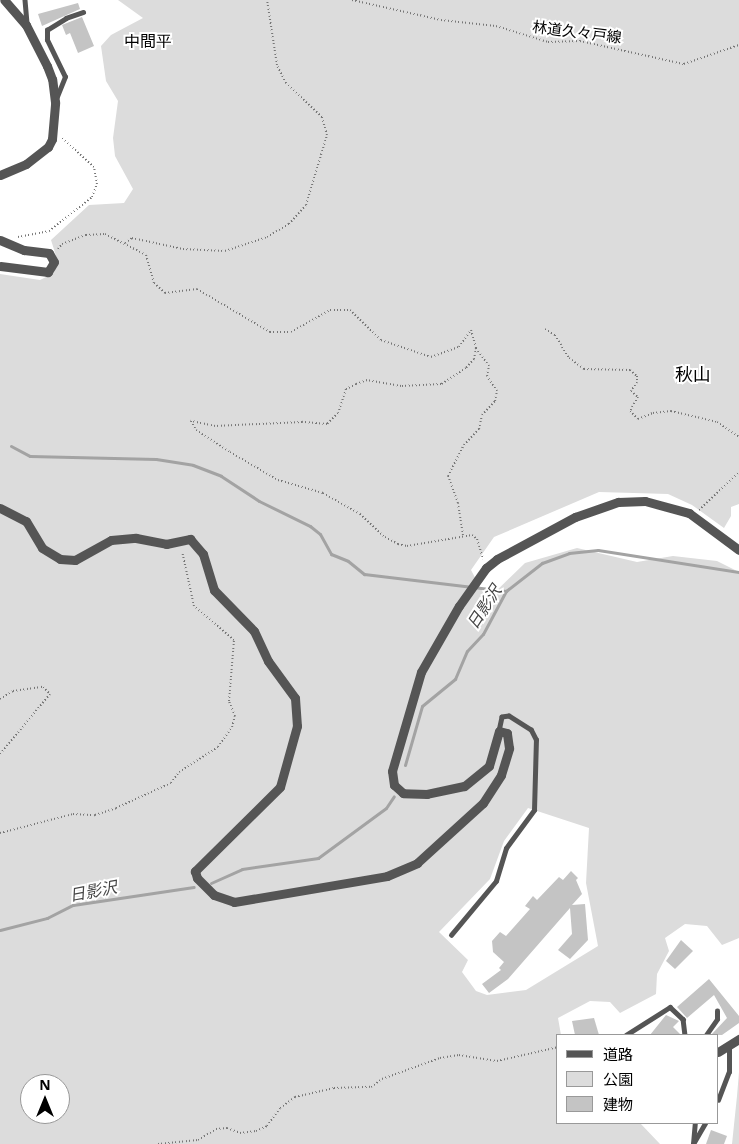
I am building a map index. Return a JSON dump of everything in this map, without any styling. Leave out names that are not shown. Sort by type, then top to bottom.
[{"type":"street","points":[[0,175],[43,153],[52,138],[55,102],[52,79],[26,25],[4,0]]},
{"type":"street","points":[[0,240],[52,256],[54,262],[48,272],[0,266]]},
{"type":"street","points":[[0,508],[26,521],[42,548],[60,559],[75,560],[111,540],[136,538],[166,544],[190,539],[203,554],[214,590],[254,631],[268,661],[295,698],[298,718],[280,787],[195,871],[197,878],[214,895],[234,902],[255,900],[387,876],[417,863],[483,803],[501,775],[509,739],[507,733],[499,731],[489,766],[464,786],[427,794],[402,793],[394,785],[392,771],[421,672],[465,597],[486,568],[513,550],[596,507],[644,501],[668,505],[694,516],[739,550]]},
{"type":"street","points":[[719,1051],[739,1039]]},
{"type":"lane","points":[[26,0],[26,25]]},
{"type":"lane","points":[[55,102],[65,77],[47,40],[47,30],[66,18],[83,12]]},
{"type":"lane","points":[[451,935],[500,874],[506,848],[534,810],[536,740],[531,730],[509,716],[502,717],[499,731]]},
{"type":"lane","points":[[628,1034],[670,1007],[683,1019],[685,1034]]},
{"type":"lane","points":[[707,1034],[718,1019],[717,1011]]},
{"type":"lane","points":[[719,1097],[729,1072],[729,1046]]},
{"type":"lane","points":[[693,1144],[695,1124]]},
{"type":"lane","points":[[693,1144],[704,1124]]},
{"type":"path","points":[[124,244],[132,238],[183,249],[225,251],[267,237],[289,224],[306,205],[328,135],[322,117],[286,83],[277,65],[266,0]]},
{"type":"path","name":"林道久々戸線","points":[[352,0],[441,20],[496,26],[548,42],[580,41],[684,64],[739,45]]},
{"type":"path","points":[[0,240],[49,231],[92,198],[98,184],[94,167],[53,128]]},
{"type":"path","points":[[52,256],[62,244],[86,235],[105,234],[146,254],[154,283],[165,293],[197,289],[270,332],[291,332],[330,310],[350,310],[381,340],[411,352],[431,357],[459,347],[471,330],[476,348],[489,366],[487,376],[497,391],[495,401],[482,415],[479,429],[464,445],[448,476],[458,503],[463,535]]},
{"type":"path","points":[[546,329],[555,335],[569,358],[584,369],[630,370],[637,376],[637,382],[631,391],[638,397],[630,411],[638,419],[653,413],[671,411],[717,422],[739,437]]},
{"type":"path","points":[[476,348],[474,359],[466,368],[440,384],[401,386],[367,380],[346,389],[338,413],[328,424],[285,422],[215,426],[191,421],[196,430],[230,452],[278,480],[323,493],[360,514],[384,537],[398,544],[407,546],[463,535],[477,539],[486,568]]},
{"type":"path","points":[[694,516],[739,472]]},
{"type":"path","points":[[0,833],[73,814],[95,815],[116,808],[171,783],[180,772],[218,747],[232,727],[235,716],[229,701],[234,640],[194,606],[178,541]]},
{"type":"path","points":[[0,700],[14,691],[43,687],[50,694],[0,754]]},
{"type":"path","points":[[158,1144],[198,1140],[216,1129],[227,1128],[240,1134],[256,1131],[267,1126],[280,1108],[295,1097],[334,1088],[370,1087],[382,1079],[440,1058],[459,1055],[497,1061],[556,1048]]},
{"type":"green space","points":[[118,0],[739,0],[739,504],[731,507],[731,516],[724,528],[692,505],[668,494],[599,492],[494,537],[471,570],[487,600],[525,563],[577,548],[637,562],[673,556],[717,561],[739,572],[739,938],[722,945],[707,926],[685,924],[665,938],[669,951],[657,974],[656,994],[620,1013],[610,1002],[590,1001],[558,1018],[561,1034],[556,1034],[556,1124],[641,1124],[660,1144],[0,1144],[0,274],[40,280],[54,273],[57,259],[51,240],[89,205],[124,203],[133,189],[115,156],[113,138],[118,101],[106,81],[101,46],[111,35],[143,18]],"holes":[[[528,808],[589,828],[586,883],[598,946],[526,990],[487,995],[476,991],[462,972],[468,960],[439,932],[490,879],[504,841]]]},
{"type":"green space","points":[[739,1072],[739,1144],[732,1144],[737,1096]]},
{"type":"building","points":[[78,3],[80,9],[42,26],[38,14]]},
{"type":"building","points":[[82,17],[94,46],[78,53],[70,33],[66,35],[62,25]]},
{"type":"building","points":[[571,871],[578,878],[576,880],[582,894],[572,905],[585,904],[588,940],[570,959],[558,950],[572,934],[570,908],[508,979],[489,993],[482,984],[501,970],[499,968],[504,962],[493,952],[492,941],[500,932],[506,936],[530,909],[525,906],[533,896],[537,900],[559,877],[563,880]]},
{"type":"building","points":[[681,940],[693,951],[675,969],[666,961]]},
{"type":"building","points":[[709,979],[739,1016],[739,1023],[722,1035],[712,1034],[727,1018],[714,995],[687,1018],[677,1007]]},
{"type":"building","points":[[666,1015],[679,1021],[673,1027],[680,1034],[651,1034]]},
{"type":"building","points":[[594,1018],[599,1034],[575,1034],[572,1021]]},
{"type":"building","points":[[711,1130],[727,1136],[724,1144],[706,1144]]},
{"type":"waterway","points":[[11,446],[30,456],[156,459],[193,465],[221,476],[259,501],[310,526],[320,534],[331,554],[348,561],[364,574],[506,591]]},
{"type":"waterway","name":"日影沢","points":[[405,765],[422,706],[455,679],[467,651],[483,634],[506,591],[542,563],[569,553],[598,550],[739,572]]},
{"type":"waterway","name":"日影沢","points":[[211,883],[242,869],[318,858],[386,808],[394,796]]},
{"type":"waterway","name":"日影沢","points":[[0,930],[47,918],[73,905],[194,887]]},
{"type":"district","name":"中間平","points":[[148,41]]},
{"type":"district","name":"秋山","points":[[693,374]]}]
